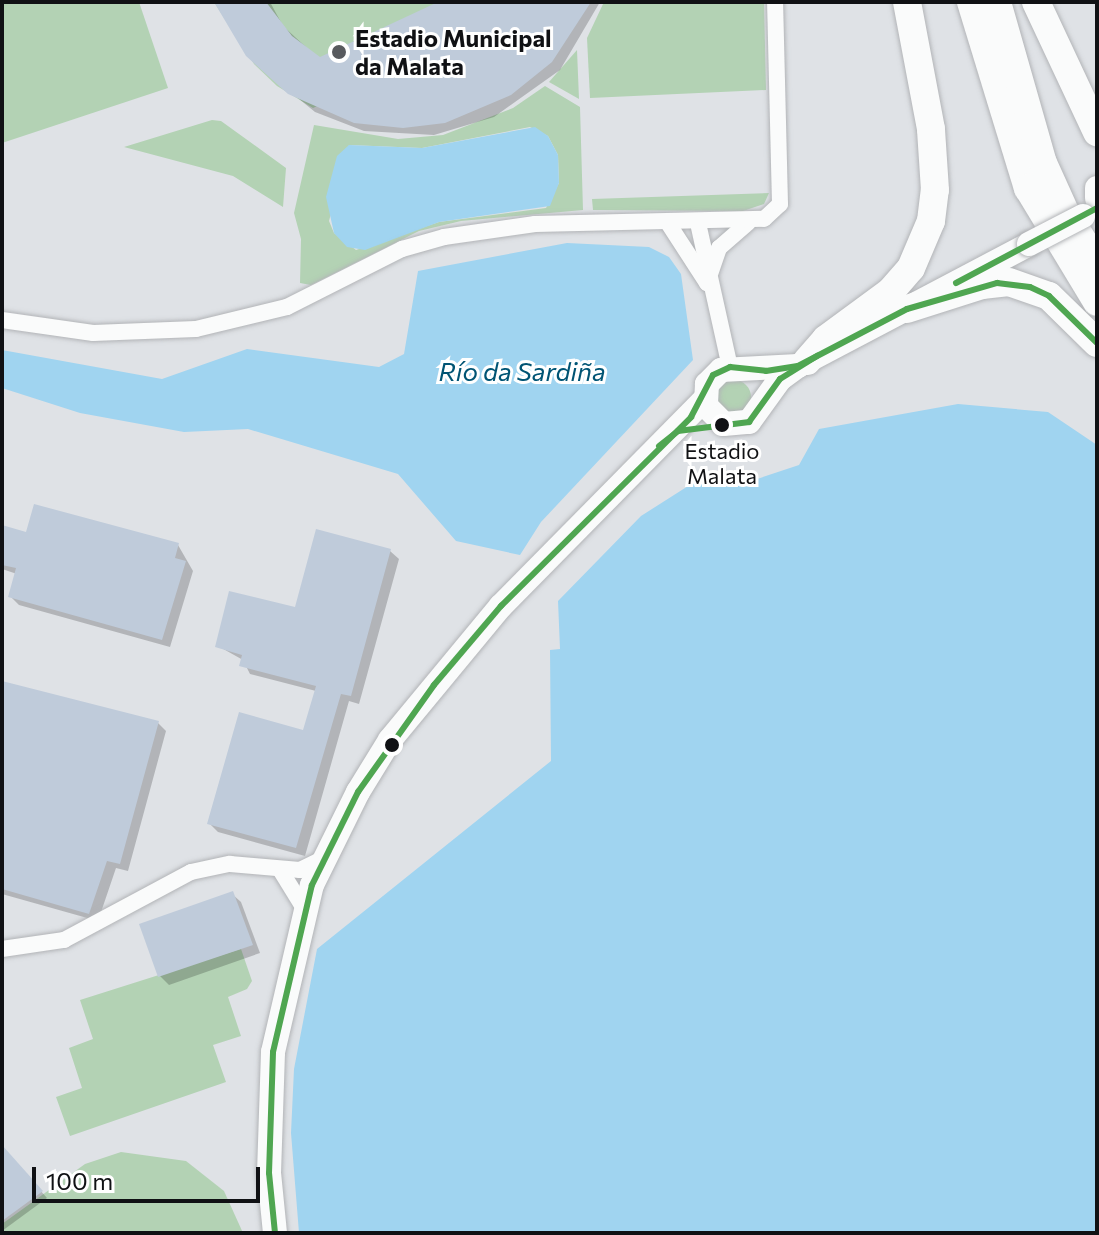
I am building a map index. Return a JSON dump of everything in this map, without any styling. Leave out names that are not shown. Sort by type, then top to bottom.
[{"type":"highway","points":[[803,364],[826,339],[891,291],[911,268],[931,221],[935,190],[931,129],[907,2]]},
{"type":"highway","points":[[971,2],[1028,188],[1097,302]]},
{"type":"highway","points":[[997,2],[1043,163],[1066,214],[1097,263]]},
{"type":"highway","points":[[1036,2],[1097,132]]},
{"type":"highway","points":[[907,309],[982,285],[1009,282],[1049,296],[1097,343]]},
{"type":"main road","points":[[678,431],[749,422],[763,401],[803,364],[1029,244],[1092,207],[1097,188]]},
{"type":"main road","points":[[275,1233],[268,1130],[273,1052],[305,910],[325,858],[390,740],[501,606],[678,431],[704,400],[713,375],[739,368],[803,364]]},
{"type":"main road","points":[[739,368],[760,383],[763,401]]},
{"type":"main road","points":[[704,400],[709,412],[724,424]]},
{"type":"street","points":[[2,320],[93,333],[196,329],[287,307],[431,240],[535,224],[748,223],[771,216],[780,204],[775,2]]},
{"type":"street","points":[[668,223],[707,283]]},
{"type":"street","points":[[698,223],[707,283],[739,368]]},
{"type":"street","points":[[707,283],[719,248],[748,223]]},
{"type":"street","points":[[2,949],[64,940],[191,872],[230,864],[281,871],[300,870],[325,858]]},
{"type":"street","points":[[281,871],[305,910]]},
{"type":"green space","points":[[2,2],[139,2],[168,88],[2,143]]},
{"type":"green space","name":"Estadio Municipal da Malata","points":[[214,2],[543,2],[313,108],[277,86],[254,64]]},
{"type":"green space","points":[[604,2],[764,2],[766,90],[590,98],[587,38]]},
{"type":"green space","points":[[577,50],[579,99],[549,82]]},
{"type":"green space","points":[[545,86],[580,107],[583,210],[461,221],[419,231],[311,285],[300,283],[301,239],[294,213],[314,125],[398,139],[443,135],[513,108]],"holes":[[[530,127],[548,136],[558,155],[559,183],[546,208],[439,222],[356,250],[334,233],[329,221],[349,145],[422,148]]]},
{"type":"green space","points":[[212,120],[221,121],[286,168],[283,207],[233,176],[124,147]]},
{"type":"green space","points":[[769,193],[764,204],[743,211],[593,210],[592,199]]},
{"type":"green space","points":[[734,380],[746,385],[751,397],[746,409],[734,414],[722,409],[717,397],[722,385]]},
{"type":"green space","points":[[241,949],[252,981],[247,989],[228,997],[241,1036],[213,1045],[226,1082],[70,1136],[56,1097],[82,1088],[69,1048],[93,1039],[80,1000]]},
{"type":"green space","points":[[121,1152],[186,1161],[224,1191],[243,1233],[2,1233],[2,1224],[85,1164]]},
{"type":"water","points":[[535,127],[548,136],[558,155],[559,183],[550,206],[439,222],[365,250],[347,247],[334,233],[326,197],[337,156],[349,145],[422,148]]},
{"type":"water","name":"Río da Sardiña","points":[[567,243],[649,247],[669,257],[681,274],[693,360],[541,522],[520,555],[456,541],[398,474],[248,429],[184,432],[80,413],[2,388],[2,350],[162,379],[247,349],[379,367],[404,354],[418,271]]},
{"type":"water","points":[[958,404],[1048,412],[1097,445],[1097,1233],[299,1233],[291,1133],[294,1069],[317,949],[551,761],[550,650],[560,649],[558,601],[641,516],[707,474],[736,486],[799,465],[819,429]]},
{"type":"building","points":[[214,2],[266,2],[292,36],[320,57],[438,2],[591,2],[552,62],[511,95],[445,123],[403,128],[354,123],[288,94],[246,56]]},
{"type":"building","points":[[34,504],[179,543],[175,558],[186,561],[162,640],[8,597],[16,568],[2,565],[2,525],[26,532]]},
{"type":"building","points":[[316,529],[391,549],[351,696],[341,694],[296,848],[207,824],[239,712],[303,730],[316,686],[239,666],[242,655],[215,647],[229,591],[295,607]]},
{"type":"building","points":[[2,681],[159,721],[120,864],[107,861],[89,914],[2,889]]},
{"type":"building","points":[[233,891],[253,945],[158,977],[139,924]]},
{"type":"building","points":[[2,1145],[43,1191],[2,1221]]},
{"type":"transit line","points":[[956,283],[1097,208]]},
{"type":"transit line","points":[[275,1233],[269,1173],[273,1052],[312,885],[358,792],[434,685],[501,606],[691,417],[713,375],[730,367],[766,371],[798,366],[907,309],[997,283],[1030,287],[1049,296],[1097,343]]},
{"type":"transit line","points":[[659,446],[678,431],[749,422],[780,379],[817,356]]},
{"type":"place","name":"Estadio Municipal da Malata","points":[[339,52]]},
{"type":"place","name":"Estadio Malata","points":[[722,425]]}]
